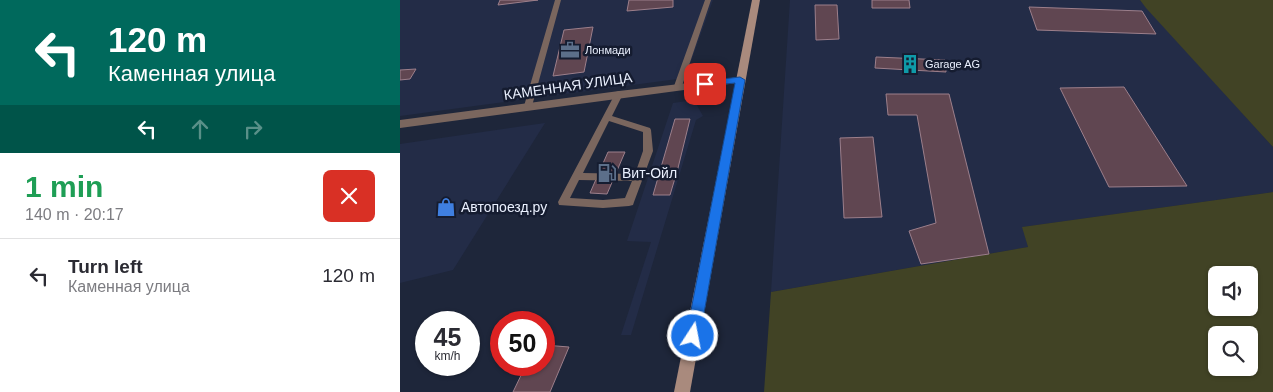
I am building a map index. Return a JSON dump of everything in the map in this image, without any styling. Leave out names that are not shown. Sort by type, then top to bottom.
[{"type":"main road","points":[[682,392],[756,0]]},
{"type":"street","name":"КАМЕННАЯ УЛИЦА","points":[[400,124],[678,86],[740,80]]},
{"type":"lane","points":[[528,106],[558,0]]},
{"type":"lane","points":[[678,86],[708,0]]},
{"type":"lane","points":[[606,117],[647,130],[648,151],[628,202],[603,204],[563,202],[577,176],[606,117],[618,94]]},
{"type":"lane","points":[[577,176],[638,178]]},
{"type":"shaded area","points":[[400,0],[713,0],[685,78],[400,116]]},
{"type":"shaded area","points":[[790,0],[1140,0],[1273,147],[1273,192],[1023,227],[1028,247],[771,292]]},
{"type":"shaded area","points":[[694,100],[703,116],[696,120],[631,335],[621,335],[651,242],[627,241],[673,103]]},
{"type":"shaded area","name":"Автопоезд.ру","points":[[545,123],[453,270],[400,283],[400,144]]},
{"type":"green space","points":[[1140,0],[1273,0],[1273,147],[1146,8]]},
{"type":"green space","points":[[1273,192],[1273,392],[764,392],[771,292],[1028,247],[1022,227]]},
{"type":"building","points":[[500,0],[538,0],[498,5]]},
{"type":"building","points":[[629,0],[673,0],[673,7],[627,11]]},
{"type":"building","points":[[872,0],[909,0],[910,8],[872,8]]},
{"type":"building","points":[[815,5],[837,5],[839,39],[816,40]]},
{"type":"building","points":[[1029,7],[1142,11],[1156,34],[1037,30]]},
{"type":"building","points":[[593,27],[584,72],[553,76],[564,30]]},
{"type":"building","name":"Garage AG","points":[[876,57],[945,60],[946,72],[875,68]]},
{"type":"building","points":[[416,69],[410,79],[400,80],[400,70]]},
{"type":"building","points":[[1124,87],[1187,186],[1109,187],[1060,88]]},
{"type":"building","points":[[886,94],[949,94],[989,254],[921,264],[909,231],[936,223],[917,115],[888,115]]},
{"type":"building","points":[[675,119],[690,119],[678,168],[670,195],[653,195]]},
{"type":"building","points":[[873,137],[882,217],[844,218],[840,138]]},
{"type":"building","name":"Вит-Ойл","points":[[608,152],[625,152],[607,194],[590,193]]},
{"type":"building","points":[[555,346],[569,347],[550,392],[513,392],[521,376],[555,376]]},
{"type":"place","name":"Лонмади","points":[[570,50]]},
{"type":"place","name":"Garage AG","points":[[910,64]]},
{"type":"place","name":"Вит-Ойл","points":[[607,173]]},
{"type":"place","name":"Автопоезд.ру","points":[[446,207]]},
{"type":"route","points":[[693,336],[740,80],[705,84]]}]
